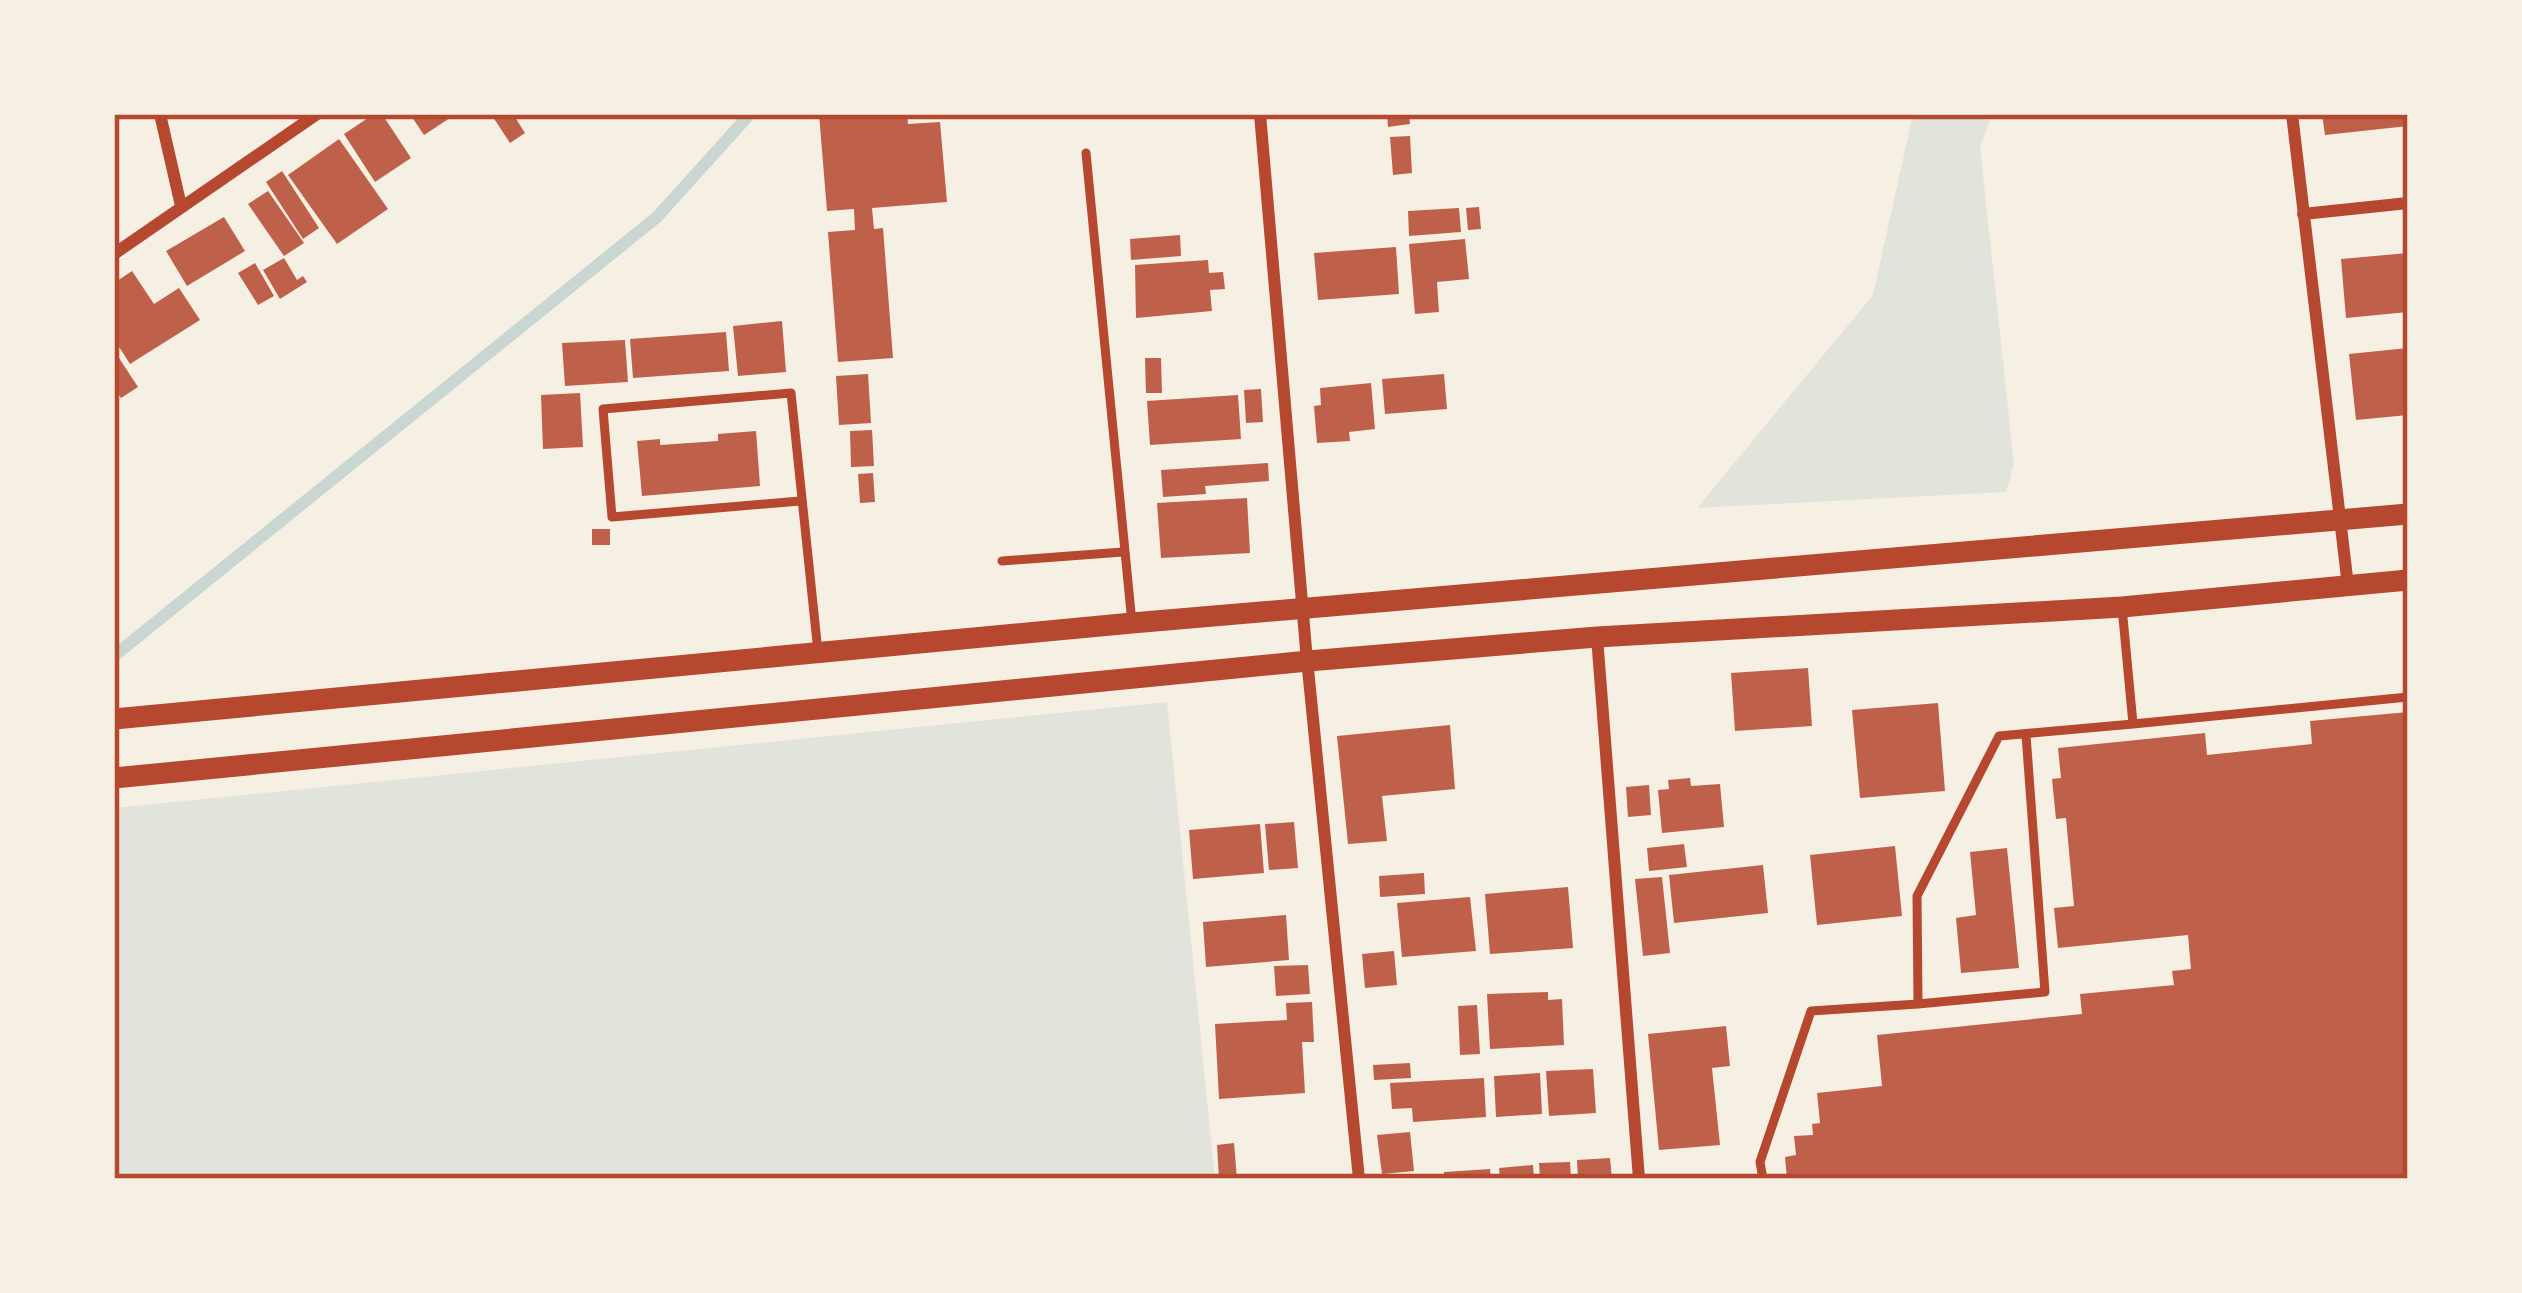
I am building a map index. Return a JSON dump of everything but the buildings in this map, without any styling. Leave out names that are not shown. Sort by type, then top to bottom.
[{"type":"street","points":[[160,114],[181,206]]},
{"type":"street","points":[[114,254],[317,114]]},
{"type":"street","points":[[1261,114],[1359,1179]]},
{"type":"street","points":[[2292,114],[2348,586]]},
{"type":"street","points":[[2303,214],[2408,203]]},
{"type":"street","points":[[114,719],[1132,623],[2408,514]]},
{"type":"street","points":[[114,778],[1308,662],[1597,638],[2122,607],[2408,580]]},
{"type":"street","points":[[1597,638],[1639,1179]]},
{"type":"lane","points":[[1086,153],[1132,623]]},
{"type":"lane","points":[[800,501],[612,518],[603,409],[791,393],[818,652]]},
{"type":"lane","points":[[1002,561],[1123,552]]},
{"type":"lane","points":[[2122,607],[2132,724]]},
{"type":"lane","points":[[1918,1004],[1917,896],[1999,736],[2408,697]]},
{"type":"lane","points":[[1763,1179],[1760,1162],[1811,1011],[2045,992],[2026,735]]},
{"type":"shaded area","points":[[1913,114],[1993,114],[1980,146],[2014,465],[2006,492],[1697,508],[1873,295]]},
{"type":"shaded area","points":[[1167,702],[1215,1179],[114,1179],[114,808]]},
{"type":"waterway","points":[[114,656],[657,217],[750,114]]}]
